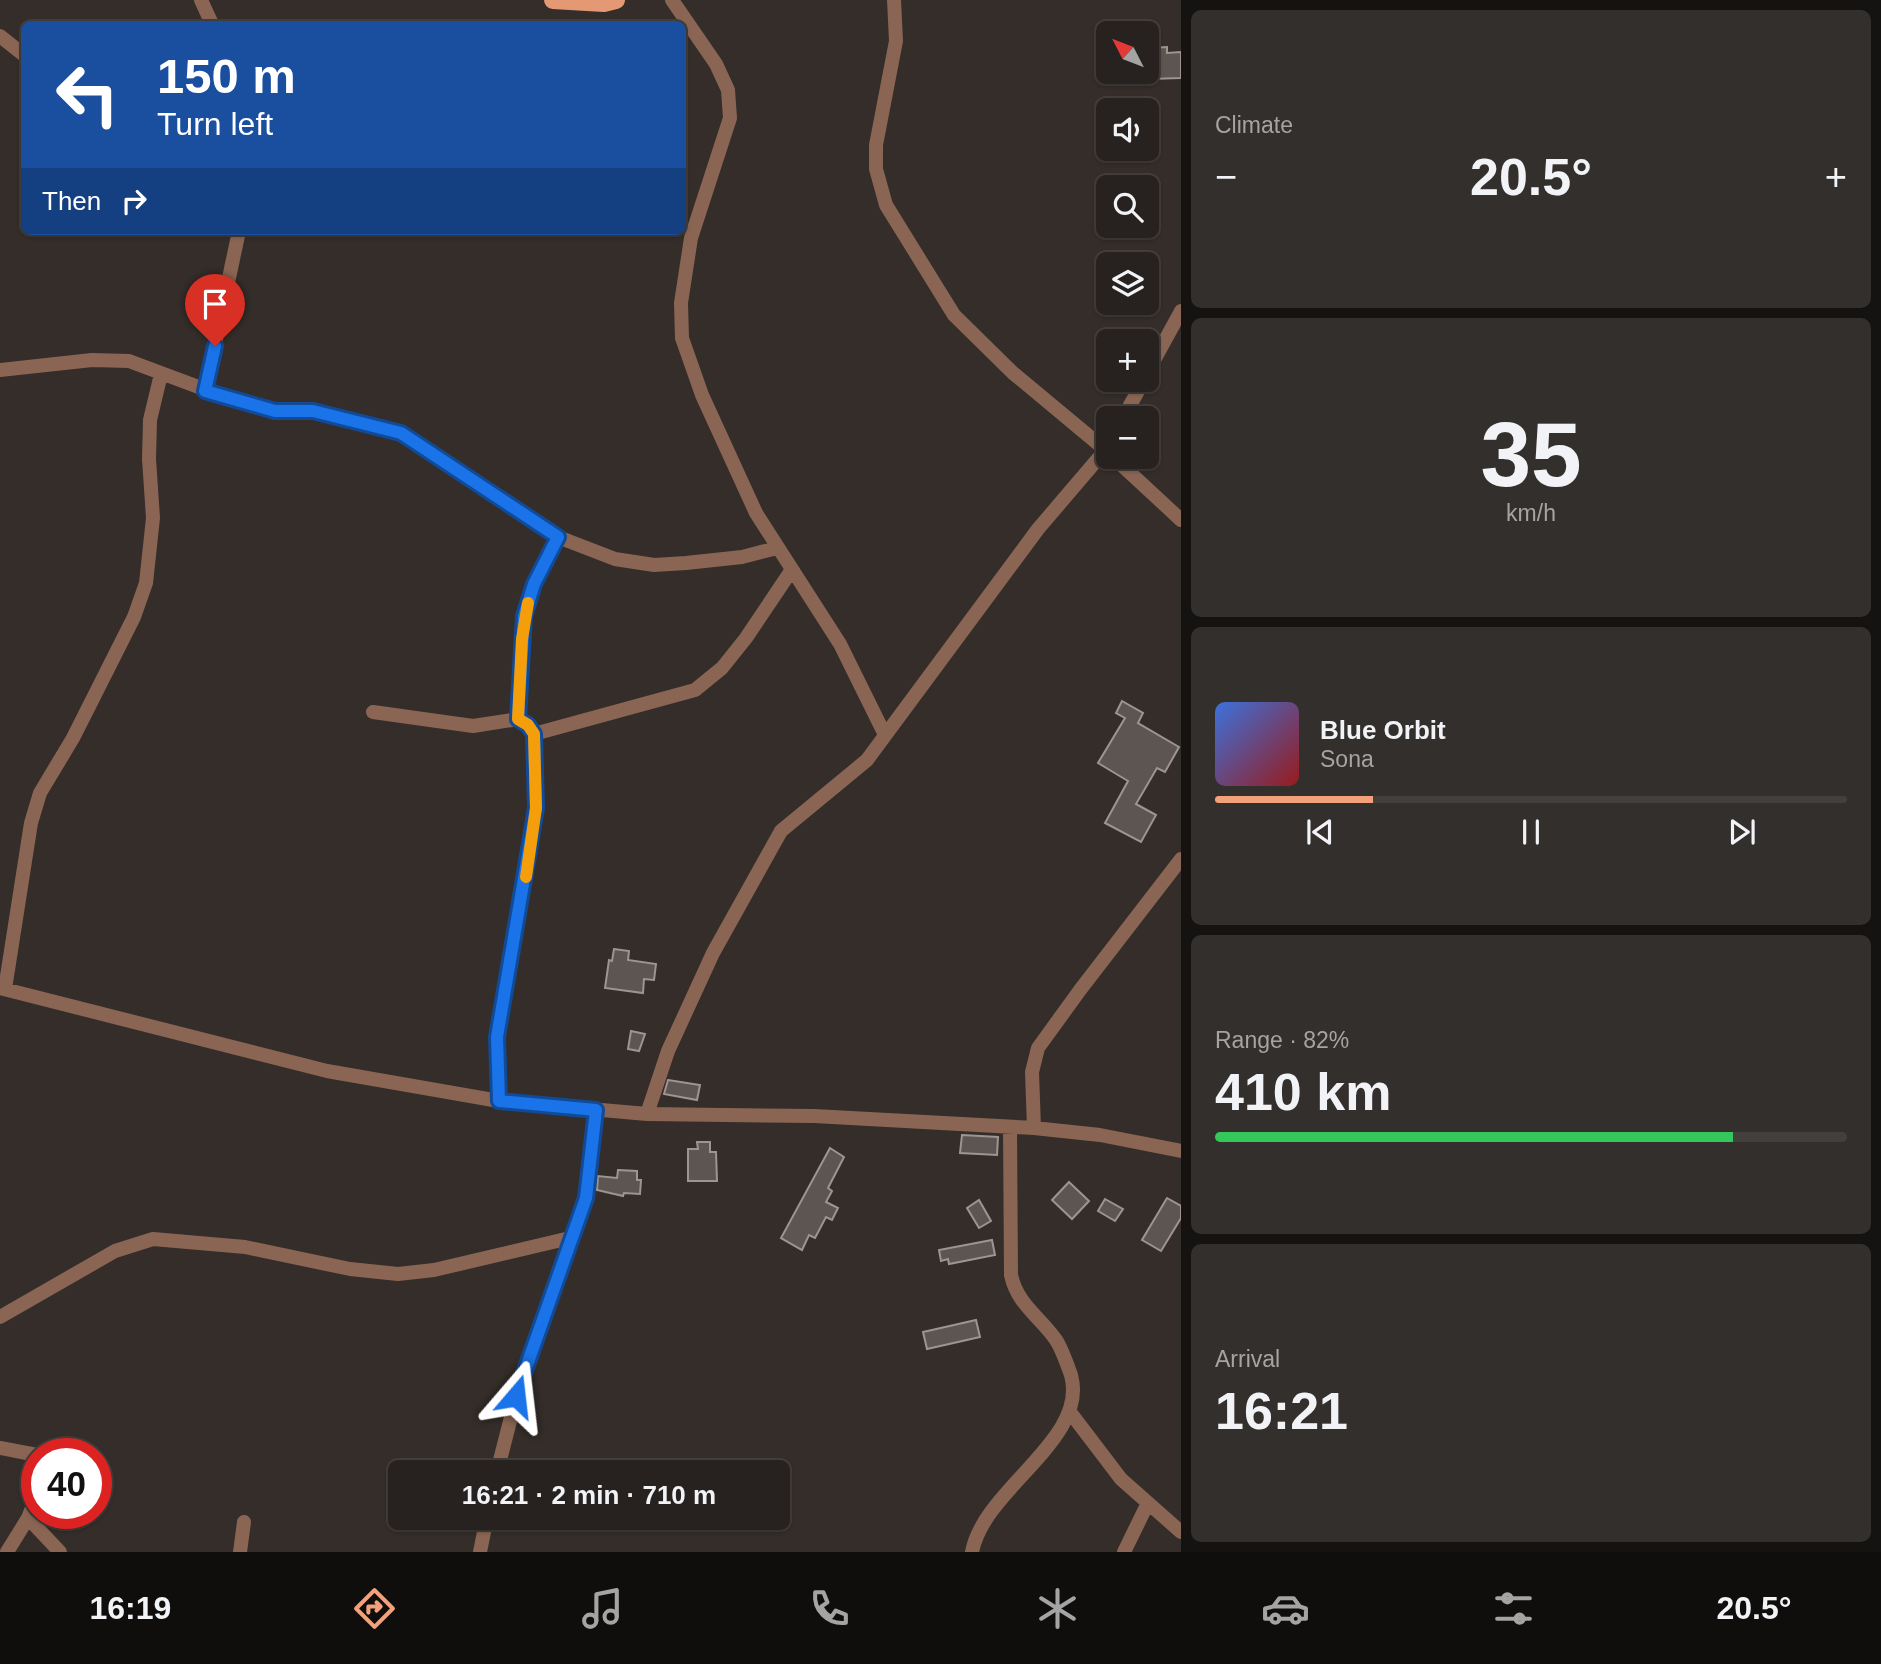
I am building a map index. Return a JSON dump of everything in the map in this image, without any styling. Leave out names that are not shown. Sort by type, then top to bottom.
[{"type":"main road","points":[[553,0],[604,3],[616,0]]},
{"type":"street","points":[[201,0],[211,21]]},
{"type":"street","points":[[672,0],[716,64],[728,90],[730,118],[691,239],[681,303],[682,338],[702,395],[756,513],[840,644],[885,735]]},
{"type":"street","points":[[894,0],[896,41],[876,145],[876,169],[886,205],[954,315],[1013,373],[1096,442]]},
{"type":"street","points":[[0,36],[21,53]]},
{"type":"street","points":[[205,391],[238,235]]},
{"type":"street","points":[[1159,351],[1181,311]]},
{"type":"street","points":[[0,370],[110,360],[129,362],[205,391],[275,411],[313,411],[401,433],[558,537],[615,559],[654,565],[724,560],[777,548]]},
{"type":"street","points":[[161,374],[150,420],[149,459],[153,518],[146,583],[134,618],[73,738],[40,793],[31,823],[2,988],[327,1071],[499,1101],[647,1114],[814,1116],[1034,1128],[1100,1135],[1181,1151]]},
{"type":"street","points":[[647,1114],[668,1051],[713,953],[781,831],[867,760],[1038,529],[1096,465]]},
{"type":"street","points":[[1126,469],[1181,520]]},
{"type":"street","points":[[518,719],[524,616],[534,584],[558,537]]},
{"type":"street","points":[[534,734],[695,690],[722,668],[746,638],[791,571]]},
{"type":"street","points":[[373,712],[473,726],[518,719],[528,725],[534,734],[536,808],[497,1037],[499,1101]]},
{"type":"street","points":[[1034,1128],[1032,1072],[1038,1048],[1080,989],[1181,859]]},
{"type":"street","points":[[1165,881],[1181,886]]},
{"type":"street","points":[[500,1460],[522,1374],[586,1198],[596,1110]]},
{"type":"street","points":[[972,1552],[979,1530],[989,1514],[1065,1425],[1074,1397],[1071,1376],[1057,1341],[1020,1299],[1011,1275],[1010,1127]]},
{"type":"street","points":[[0,1317],[115,1251],[153,1239],[245,1247],[350,1269],[398,1274],[434,1270],[570,1238]]},
{"type":"street","points":[[1070,1412],[1121,1479],[1147,1505],[1181,1532]]},
{"type":"street","points":[[0,1448],[21,1452]]},
{"type":"street","points":[[1124,1552],[1147,1505]]},
{"type":"street","points":[[240,1552],[244,1522]]},
{"type":"street","points":[[7,1552],[22,1529]]},
{"type":"street","points":[[39,1529],[60,1552]]},
{"type":"street","points":[[480,1552],[484,1530]]},
{"type":"building","points":[[1159,47],[1167,47],[1167,53],[1181,52],[1181,78],[1159,79]]},
{"type":"building","points":[[1122,701],[1143,713],[1138,723],[1179,747],[1165,772],[1157,768],[1136,804],[1156,815],[1141,842],[1105,823],[1128,781],[1098,763],[1125,718],[1116,713]]},
{"type":"building","points":[[614,949],[629,951],[628,960],[656,964],[654,980],[644,979],[643,993],[605,988],[609,960],[612,961]]},
{"type":"building","points":[[631,1031],[645,1034],[639,1051],[628,1049]]},
{"type":"building","points":[[668,1080],[700,1085],[697,1100],[664,1094]]},
{"type":"building","points":[[962,1135],[998,1137],[997,1155],[960,1153]]},
{"type":"building","points":[[697,1142],[710,1142],[710,1152],[716,1152],[717,1181],[688,1181],[688,1149],[698,1149]]},
{"type":"building","points":[[830,1148],[844,1157],[828,1188],[832,1191],[826,1202],[838,1208],[832,1220],[826,1217],[815,1238],[809,1235],[802,1250],[781,1238]]},
{"type":"building","points":[[618,1170],[637,1171],[637,1180],[641,1180],[640,1194],[624,1193],[623,1196],[597,1190],[598,1176],[617,1178]]},
{"type":"building","points":[[1069,1182],[1089,1201],[1072,1219],[1052,1200]]},
{"type":"building","points":[[1167,1198],[1181,1206],[1181,1218],[1161,1251],[1142,1240]]},
{"type":"building","points":[[1105,1199],[1123,1209],[1115,1221],[1098,1211]]},
{"type":"building","points":[[979,1200],[991,1221],[979,1228],[967,1208]]},
{"type":"building","points":[[992,1240],[995,1255],[949,1264],[948,1259],[941,1261],[939,1250]]},
{"type":"building","points":[[976,1320],[980,1337],[927,1349],[923,1332]]},
{"type":"slow traffic","points":[[526,877],[536,808],[534,734],[528,725],[518,719],[522,639],[528,603]]},
{"type":"route","points":[[215,346],[205,391],[275,411],[313,411],[401,433],[426,447],[558,537],[534,584],[524,616],[518,719],[528,725],[534,734],[536,808],[497,1037],[499,1101],[596,1110],[586,1198],[516,1396]]}]
